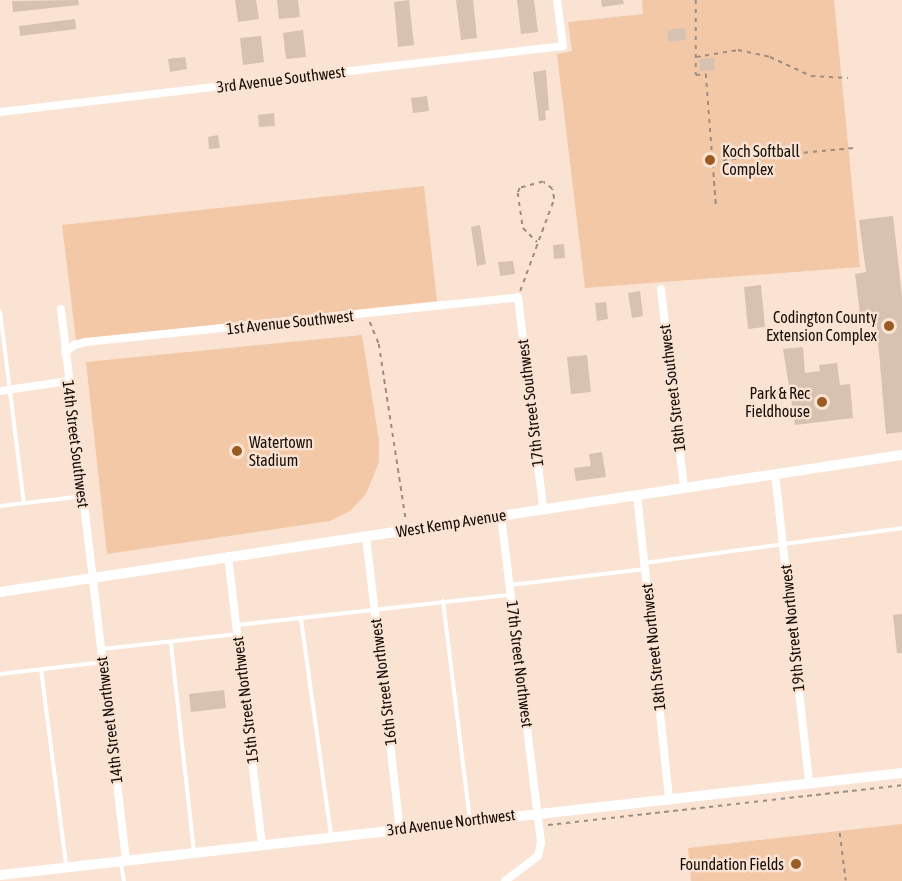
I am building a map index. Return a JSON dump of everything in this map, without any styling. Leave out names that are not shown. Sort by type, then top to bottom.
[{"type":"street","name":"3rd Avenue Southwest","points":[[0,112],[563,46],[557,0]]},
{"type":"street","name":"18th Street Southwest","points":[[661,289],[684,487]]},
{"type":"street","name":"1st Avenue Southwest","points":[[65,353],[74,345],[86,342],[518,297]]},
{"type":"street","name":"17th Street Southwest","points":[[518,297],[543,508]]},
{"type":"street","name":"14th Street Southwest","points":[[61,309],[92,580]]},
{"type":"street","points":[[0,391],[68,381]]},
{"type":"street","name":"West Kemp Avenue","points":[[0,592],[92,580],[228,556],[902,455]]},
{"type":"street","name":"19th Street Northwest","points":[[775,473],[810,783]]},
{"type":"street","name":"18th Street Northwest","points":[[637,494],[669,799]]},
{"type":"street","name":"17th Street Northwest","points":[[501,516],[540,826],[538,856],[505,881]]},
{"type":"street","name":"16th Street Northwest","points":[[366,536],[400,828]]},
{"type":"street","name":"15th Street Northwest","points":[[228,556],[262,844]]},
{"type":"street","name":"14th Street Northwest","points":[[92,580],[103,662],[123,860]]},
{"type":"street","name":"3rd Avenue Northwest","points":[[0,874],[902,773]]},
{"type":"lane","points":[[0,311],[24,503]]},
{"type":"lane","points":[[0,506],[83,496]]},
{"type":"lane","points":[[510,585],[902,528]]},
{"type":"lane","points":[[101,649],[171,644],[301,619],[511,595]]},
{"type":"lane","points":[[443,602],[470,820]]},
{"type":"lane","points":[[301,619],[331,836]]},
{"type":"lane","points":[[171,644],[194,852]]},
{"type":"lane","points":[[0,674],[103,662]]},
{"type":"lane","points":[[41,669],[66,867]]},
{"type":"lane","points":[[123,860],[124,881]]},
{"type":"path","points":[[696,0],[696,75],[706,74],[716,205]]},
{"type":"path","points":[[695,57],[738,50],[770,57],[811,76],[848,78]]},
{"type":"path","points":[[713,161],[854,148]]},
{"type":"path","points":[[518,297],[554,199],[552,189],[543,182],[520,188],[518,194],[523,228],[537,242]]},
{"type":"path","points":[[366,314],[379,344],[407,530]]},
{"type":"path","points":[[540,826],[902,785]]},
{"type":"path","points":[[840,833],[846,881]]},
{"type":"shaded area","name":"Koch Softball Complex","points":[[642,0],[834,0],[860,267],[585,288],[557,54],[572,51],[568,22],[643,14]]},
{"type":"shaded area","points":[[424,186],[437,301],[76,340],[62,225]]},
{"type":"shaded area","name":"Watertown Stadium","points":[[362,335],[379,440],[379,462],[366,494],[350,511],[330,521],[107,554],[86,362]]},
{"type":"shaded area","name":"Foundation Fields","points":[[902,824],[902,881],[691,881],[688,848]]},
{"type":"building","points":[[78,0],[79,5],[13,12],[12,1]]},
{"type":"building","points":[[235,0],[256,0],[259,19],[238,22]]},
{"type":"building","points":[[277,0],[298,0],[300,17],[279,19]]},
{"type":"building","points":[[409,0],[414,45],[398,47],[394,2]]},
{"type":"building","points":[[456,0],[473,0],[477,38],[461,40]]},
{"type":"building","points":[[517,0],[534,0],[538,32],[521,34]]},
{"type":"building","points":[[601,0],[623,0],[624,4],[602,7]]},
{"type":"building","points":[[75,19],[76,29],[20,36],[19,26]]},
{"type":"building","points":[[685,28],[686,40],[668,42],[667,30]]},
{"type":"building","points":[[303,30],[306,57],[286,59],[283,33]]},
{"type":"building","points":[[261,36],[264,62],[243,65],[240,38]]},
{"type":"building","points":[[185,57],[187,69],[170,72],[168,59]]},
{"type":"building","points":[[714,58],[715,70],[700,71],[699,59]]},
{"type":"building","points":[[546,70],[549,110],[545,111],[546,120],[539,121],[533,72]]},
{"type":"building","points":[[427,96],[429,111],[413,113],[411,98]]},
{"type":"building","points":[[274,113],[275,126],[259,127],[258,115]]},
{"type":"building","points":[[218,135],[220,148],[209,149],[208,137]]},
{"type":"building","name":"Codington County Extension Complex","points":[[893,216],[902,296],[902,432],[886,434],[876,317],[871,317],[871,312],[860,314],[855,274],[866,272],[859,220]]},
{"type":"building","points":[[480,225],[486,264],[477,266],[471,227]]},
{"type":"building","points":[[564,244],[565,258],[554,259],[553,245]]},
{"type":"building","points":[[513,261],[515,274],[500,276],[498,262]]},
{"type":"building","points":[[761,285],[765,327],[748,329],[744,287]]},
{"type":"building","points":[[640,291],[643,316],[632,318],[628,293]]},
{"type":"building","points":[[606,302],[608,319],[597,321],[595,303]]},
{"type":"building","name":"Park & Rec Fieldhouse","points":[[803,347],[805,373],[820,371],[819,365],[837,363],[840,385],[850,384],[853,418],[795,425],[783,349]]},
{"type":"building","points":[[587,355],[591,392],[571,394],[567,357]]},
{"type":"building","points":[[602,452],[606,477],[576,481],[574,468],[591,466],[589,454]]},
{"type":"building","points":[[902,614],[902,653],[897,653],[893,615]]},
{"type":"building","points":[[224,690],[226,708],[191,712],[189,694]]},
{"type":"place","name":"Koch Softball Complex","points":[[710,160]]},
{"type":"place","name":"Codington County Extension Complex","points":[[889,326]]},
{"type":"place","name":"Park & Rec Fieldhouse","points":[[822,402]]},
{"type":"place","name":"Watertown Stadium","points":[[237,451]]},
{"type":"place","name":"Foundation Fields","points":[[796,864]]}]
